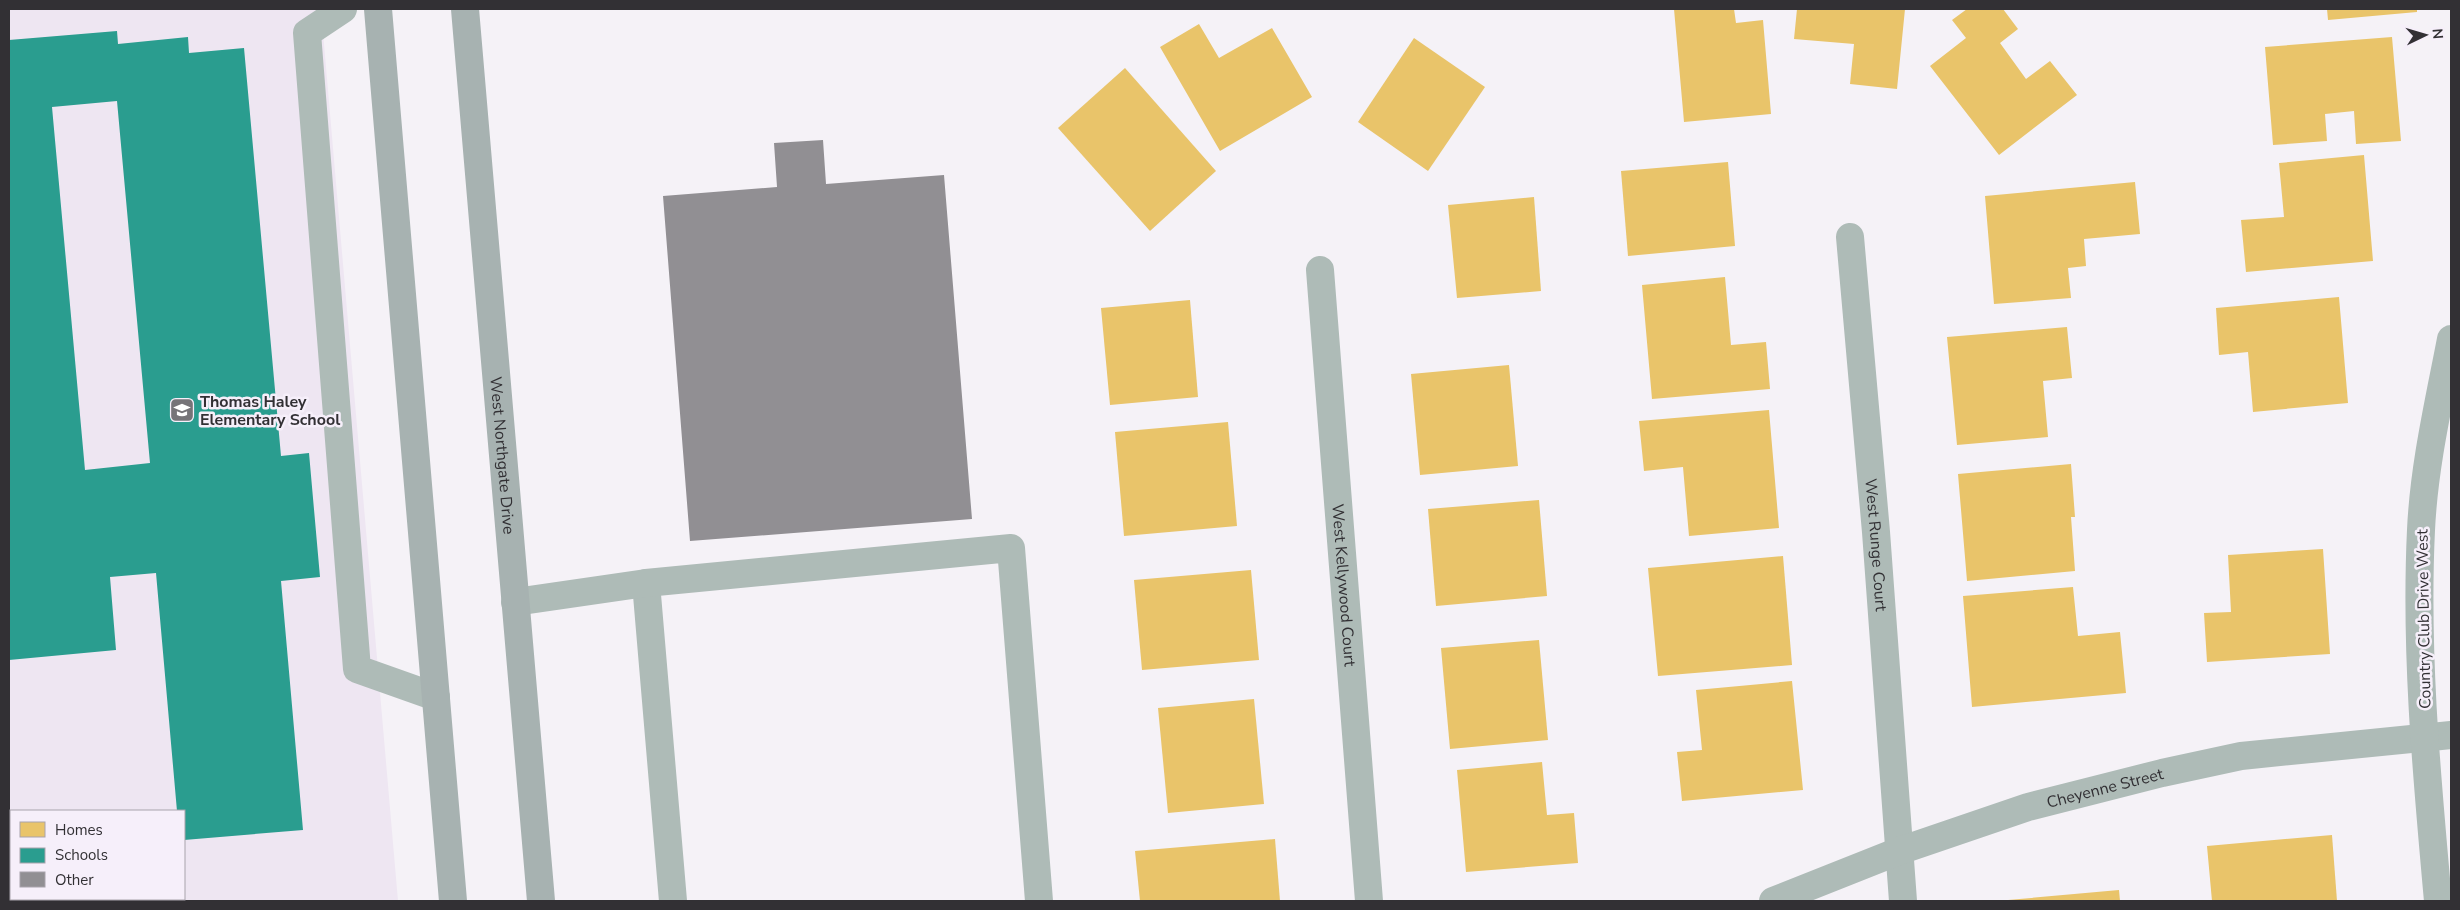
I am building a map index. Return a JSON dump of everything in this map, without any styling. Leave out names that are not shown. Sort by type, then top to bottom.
[{"type":"main road","points":[[378,9],[453,901]]},
{"type":"main road","name":"West Northgate Drive","points":[[465,9],[541,901]]},
{"type":"street","points":[[342,9],[307,33],[357,669],[436,697]]},
{"type":"street","name":"West Runge Court","points":[[1850,237],[1876,532],[1903,901]]},
{"type":"street","name":"West Kellywood Court","points":[[1320,270],[1369,901]]},
{"type":"street","name":"Country Club Drive West","points":[[2438,901],[2438,736],[2421,671],[2421,529],[2429,457],[2451,339]]},
{"type":"street","points":[[515,602],[646,583],[1011,548],[1039,901]]},
{"type":"street","points":[[646,583],[673,901]]},
{"type":"street","name":"Cheyenne Street","points":[[1773,901],[1900,852],[2028,807],[2241,756],[2438,736]]},
{"type":"shaded area","name":"Thomas Haley Elementary School","points":[[9,9],[321,9],[398,901],[9,901]]},
{"type":"building: Homes","points":[[1674,9],[1734,9],[1736,23],[1763,20],[1771,114],[1684,122]]},
{"type":"building: Homes","points":[[1797,9],[1905,9],[1897,89],[1850,84],[1854,44],[1794,39]]},
{"type":"building: Homes","points":[[1967,9],[2003,9],[2018,29],[2000,43],[2026,79],[2050,61],[2077,95],[1999,155],[1930,66],[1966,38],[1952,20]]},
{"type":"building: Homes","points":[[2327,9],[2417,9],[2417,12],[2328,20]]},
{"type":"building: Homes","points":[[1199,24],[1219,58],[1272,28],[1312,97],[1220,151],[1160,47]]},
{"type":"building: Homes","points":[[2392,37],[2401,141],[2356,144],[2354,111],[2325,114],[2327,141],[2273,145],[2265,47]]},
{"type":"building: Homes","points":[[1414,38],[1485,87],[1428,171],[1358,122]]},
{"type":"building: Homes","points":[[1125,68],[1216,171],[1150,231],[1058,128]]},
{"type":"building: Homes","points":[[2364,155],[2373,261],[2246,272],[2241,220],[2284,217],[2279,163]]},
{"type":"building: Homes","points":[[1728,162],[1735,246],[1628,256],[1621,171]]},
{"type":"building: Homes","points":[[2135,182],[2140,234],[2084,239],[2086,266],[2068,268],[2071,298],[1994,304],[1985,196]]},
{"type":"building: Homes","points":[[1534,197],[1541,291],[1457,298],[1448,205]]},
{"type":"building: Homes","points":[[1725,277],[1731,345],[1766,342],[1770,389],[1652,399],[1642,285]]},
{"type":"building: Homes","points":[[2339,297],[2348,403],[2253,412],[2248,352],[2219,355],[2216,308]]},
{"type":"building: Homes","points":[[1190,300],[1198,397],[1110,405],[1101,308]]},
{"type":"building: Homes","points":[[2067,327],[2072,378],[2043,381],[2048,437],[1957,445],[1947,337]]},
{"type":"building: Homes","points":[[1509,365],[1518,466],[1420,475],[1411,374]]},
{"type":"building: Homes","points":[[1769,410],[1779,528],[1689,536],[1683,467],[1644,471],[1639,421]]},
{"type":"building: Homes","points":[[1228,422],[1237,526],[1124,536],[1115,432]]},
{"type":"building: Homes","points":[[2071,464],[2075,517],[2071,517],[2075,571],[1967,581],[1958,474]]},
{"type":"building: Homes","points":[[1539,500],[1547,596],[1436,606],[1428,509]]},
{"type":"building: Homes","points":[[2323,549],[2330,654],[2207,662],[2204,613],[2231,612],[2228,555]]},
{"type":"building: Homes","points":[[1783,556],[1792,665],[1658,676],[1648,568]]},
{"type":"building: Homes","points":[[1251,570],[1259,660],[1142,670],[1134,580]]},
{"type":"building: Homes","points":[[2073,587],[2078,636],[2120,632],[2126,693],[1972,707],[1963,596]]},
{"type":"building: Homes","points":[[1539,640],[1548,740],[1450,749],[1441,648]]},
{"type":"building: Homes","points":[[1792,681],[1803,790],[1682,801],[1677,752],[1702,750],[1696,690]]},
{"type":"building: Homes","points":[[1254,699],[1264,804],[1168,813],[1158,708]]},
{"type":"building: Homes","points":[[1542,762],[1547,815],[1574,813],[1578,863],[1466,872],[1457,770]]},
{"type":"building: Homes","points":[[2332,835],[2337,901],[2212,901],[2207,846]]},
{"type":"building: Homes","points":[[1275,839],[1280,901],[1140,901],[1135,851]]},
{"type":"building: Homes","points":[[2119,890],[2120,901],[2008,901],[2008,900]]},
{"type":"building: Schools","points":[[117,31],[118,44],[188,37],[189,53],[244,48],[281,456],[309,453],[320,577],[281,581],[303,830],[185,840],[185,810],[177,810],[156,573],[110,577],[116,650],[9,660],[9,40]],"holes":[[[117,101],[150,463],[85,470],[52,107]]]},
{"type":"building: Other","points":[[823,140],[826,184],[944,175],[972,519],[690,541],[663,196],[777,187],[774,143]]},
{"type":"place","name":"Thomas Haley Elementary School","points":[[182,410]]}]
